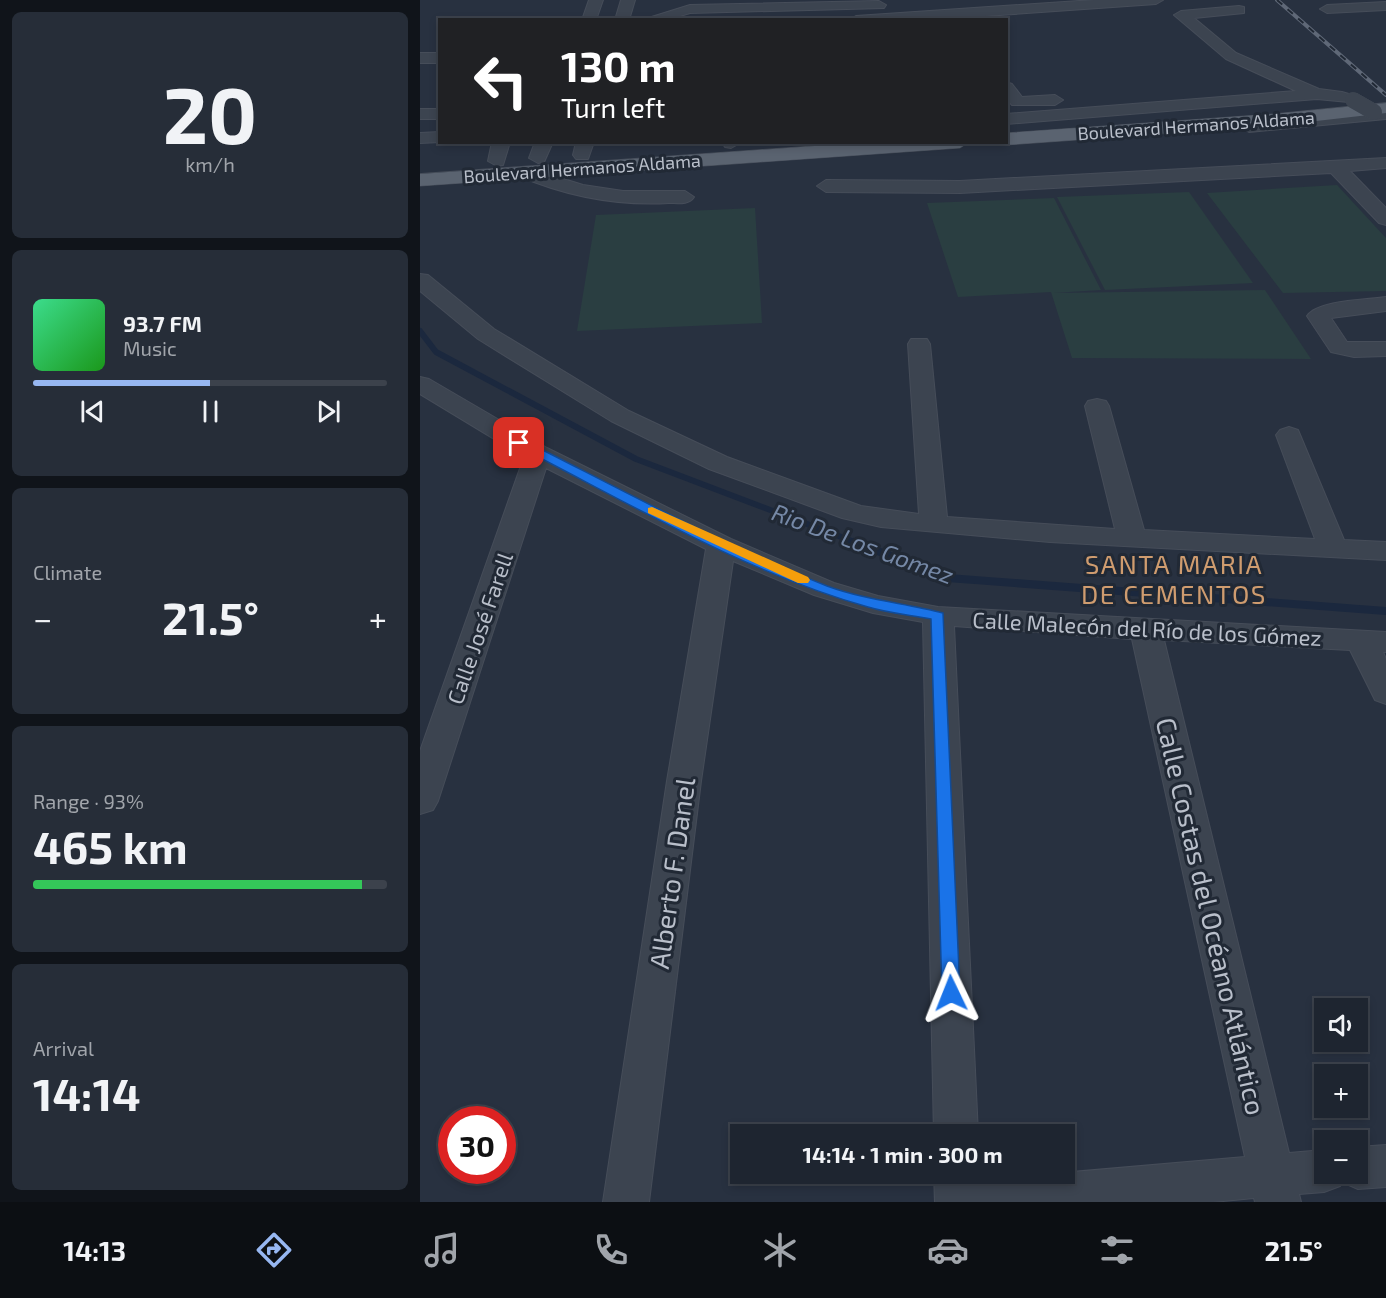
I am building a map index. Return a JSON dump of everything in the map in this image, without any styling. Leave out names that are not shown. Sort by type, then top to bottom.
[{"type":"main road","name":"Boulevard Hermanos Aldama","points":[[1008,130],[1281,112],[1383,111]]},
{"type":"main road","name":"Boulevard Hermanos Aldama","points":[[1008,139],[1383,111]]},
{"type":"main road","name":"Boulevard Hermanos Aldama","points":[[561,163],[583,149],[711,144]]},
{"type":"main road","name":"Boulevard Hermanos Aldama","points":[[420,167],[499,152],[561,163],[922,144]]},
{"type":"main road","name":"Boulevard Hermanos Aldama","points":[[420,180],[535,158]]},
{"type":"street","points":[[590,18],[596,0]]},
{"type":"street","points":[[623,18],[628,0]]},
{"type":"street","points":[[687,0],[701,9]]},
{"type":"street","points":[[655,18],[680,10],[701,9],[743,15],[911,3]]},
{"type":"street","points":[[1008,22],[1158,3]]},
{"type":"street","points":[[906,18],[1158,3],[1184,14],[1239,10]]},
{"type":"street","points":[[1327,9],[1386,6]]},
{"type":"street","points":[[1184,14],[1182,16],[1231,56],[1317,94]]},
{"type":"street","points":[[420,58],[438,58]]},
{"type":"street","points":[[1008,90],[1018,102],[1237,85]]},
{"type":"street","points":[[1350,99],[1386,93]]},
{"type":"street","points":[[1008,120],[1079,112],[1317,94],[1350,99],[1383,111]]},
{"type":"street","points":[[1063,99],[1079,112]]},
{"type":"street","points":[[420,114],[438,114]]},
{"type":"street","points":[[420,138],[438,137]]},
{"type":"street","points":[[535,158],[554,185],[601,195],[630,198],[685,197]]},
{"type":"street","points":[[826,186],[960,187],[1386,163]]},
{"type":"street","points":[[1336,167],[1386,219]]},
{"type":"street","points":[[420,280],[486,334],[620,416],[718,463],[852,512],[881,519],[1050,534],[1131,536],[1386,551]]},
{"type":"street","points":[[1382,310],[1325,312],[1318,316],[1339,347],[1354,350],[1386,349]]},
{"type":"street","points":[[919,344],[934,524]]},
{"type":"street","name":"Calle Malecón del Río de los Gómez","points":[[420,384],[538,454],[721,545],[824,589],[873,604],[938,616],[1146,630],[1374,641]]},
{"type":"street","points":[[1097,406],[1131,536]]},
{"type":"street","points":[[1289,435],[1333,548]]},
{"type":"street","name":"Calle José Farell","points":[[420,801],[538,454]]},
{"type":"street","name":"Alberto F. Danel","points":[[626,1202],[684,781],[721,545]]},
{"type":"street","points":[[938,616],[956,1124]]},
{"type":"street","name":"Calle Costas del Océano Atlántico","points":[[1146,630],[1275,1188]]},
{"type":"street","points":[[1374,641],[1386,693]]},
{"type":"street","points":[[1368,1167],[1386,1166]]},
{"type":"street","points":[[978,1202],[1275,1188],[1314,1174]]},
{"type":"street","points":[[957,1184],[958,1202]]},
{"type":"green space","points":[[1337,185],[1386,238],[1386,291],[1283,293],[1207,193]]},
{"type":"green space","points":[[1189,192],[1253,283],[1105,290],[1057,197]]},
{"type":"green space","points":[[1054,198],[1101,290],[1053,293],[1265,290],[1311,359],[1072,358],[1051,292],[958,297],[927,203]]},
{"type":"green space","points":[[755,208],[762,323],[577,331],[596,215]]},
{"type":"waterway","name":"Rio De Los Gomez","points":[[420,331],[436,352],[636,459],[857,543]]},
{"type":"waterway","name":"Rio De Los Gomez","points":[[854,542],[948,578],[1386,611]]},
{"type":"railway","points":[[1277,0],[1386,95]]},
{"type":"slow traffic","points":[[652,510],[721,545],[803,580]]},
{"type":"district","name":"SANTA MARIA DE CEMENTOS","points":[[1174,578]]},
{"type":"route","points":[[519,443],[721,545],[824,589],[873,604],[938,616],[951,993]]}]
